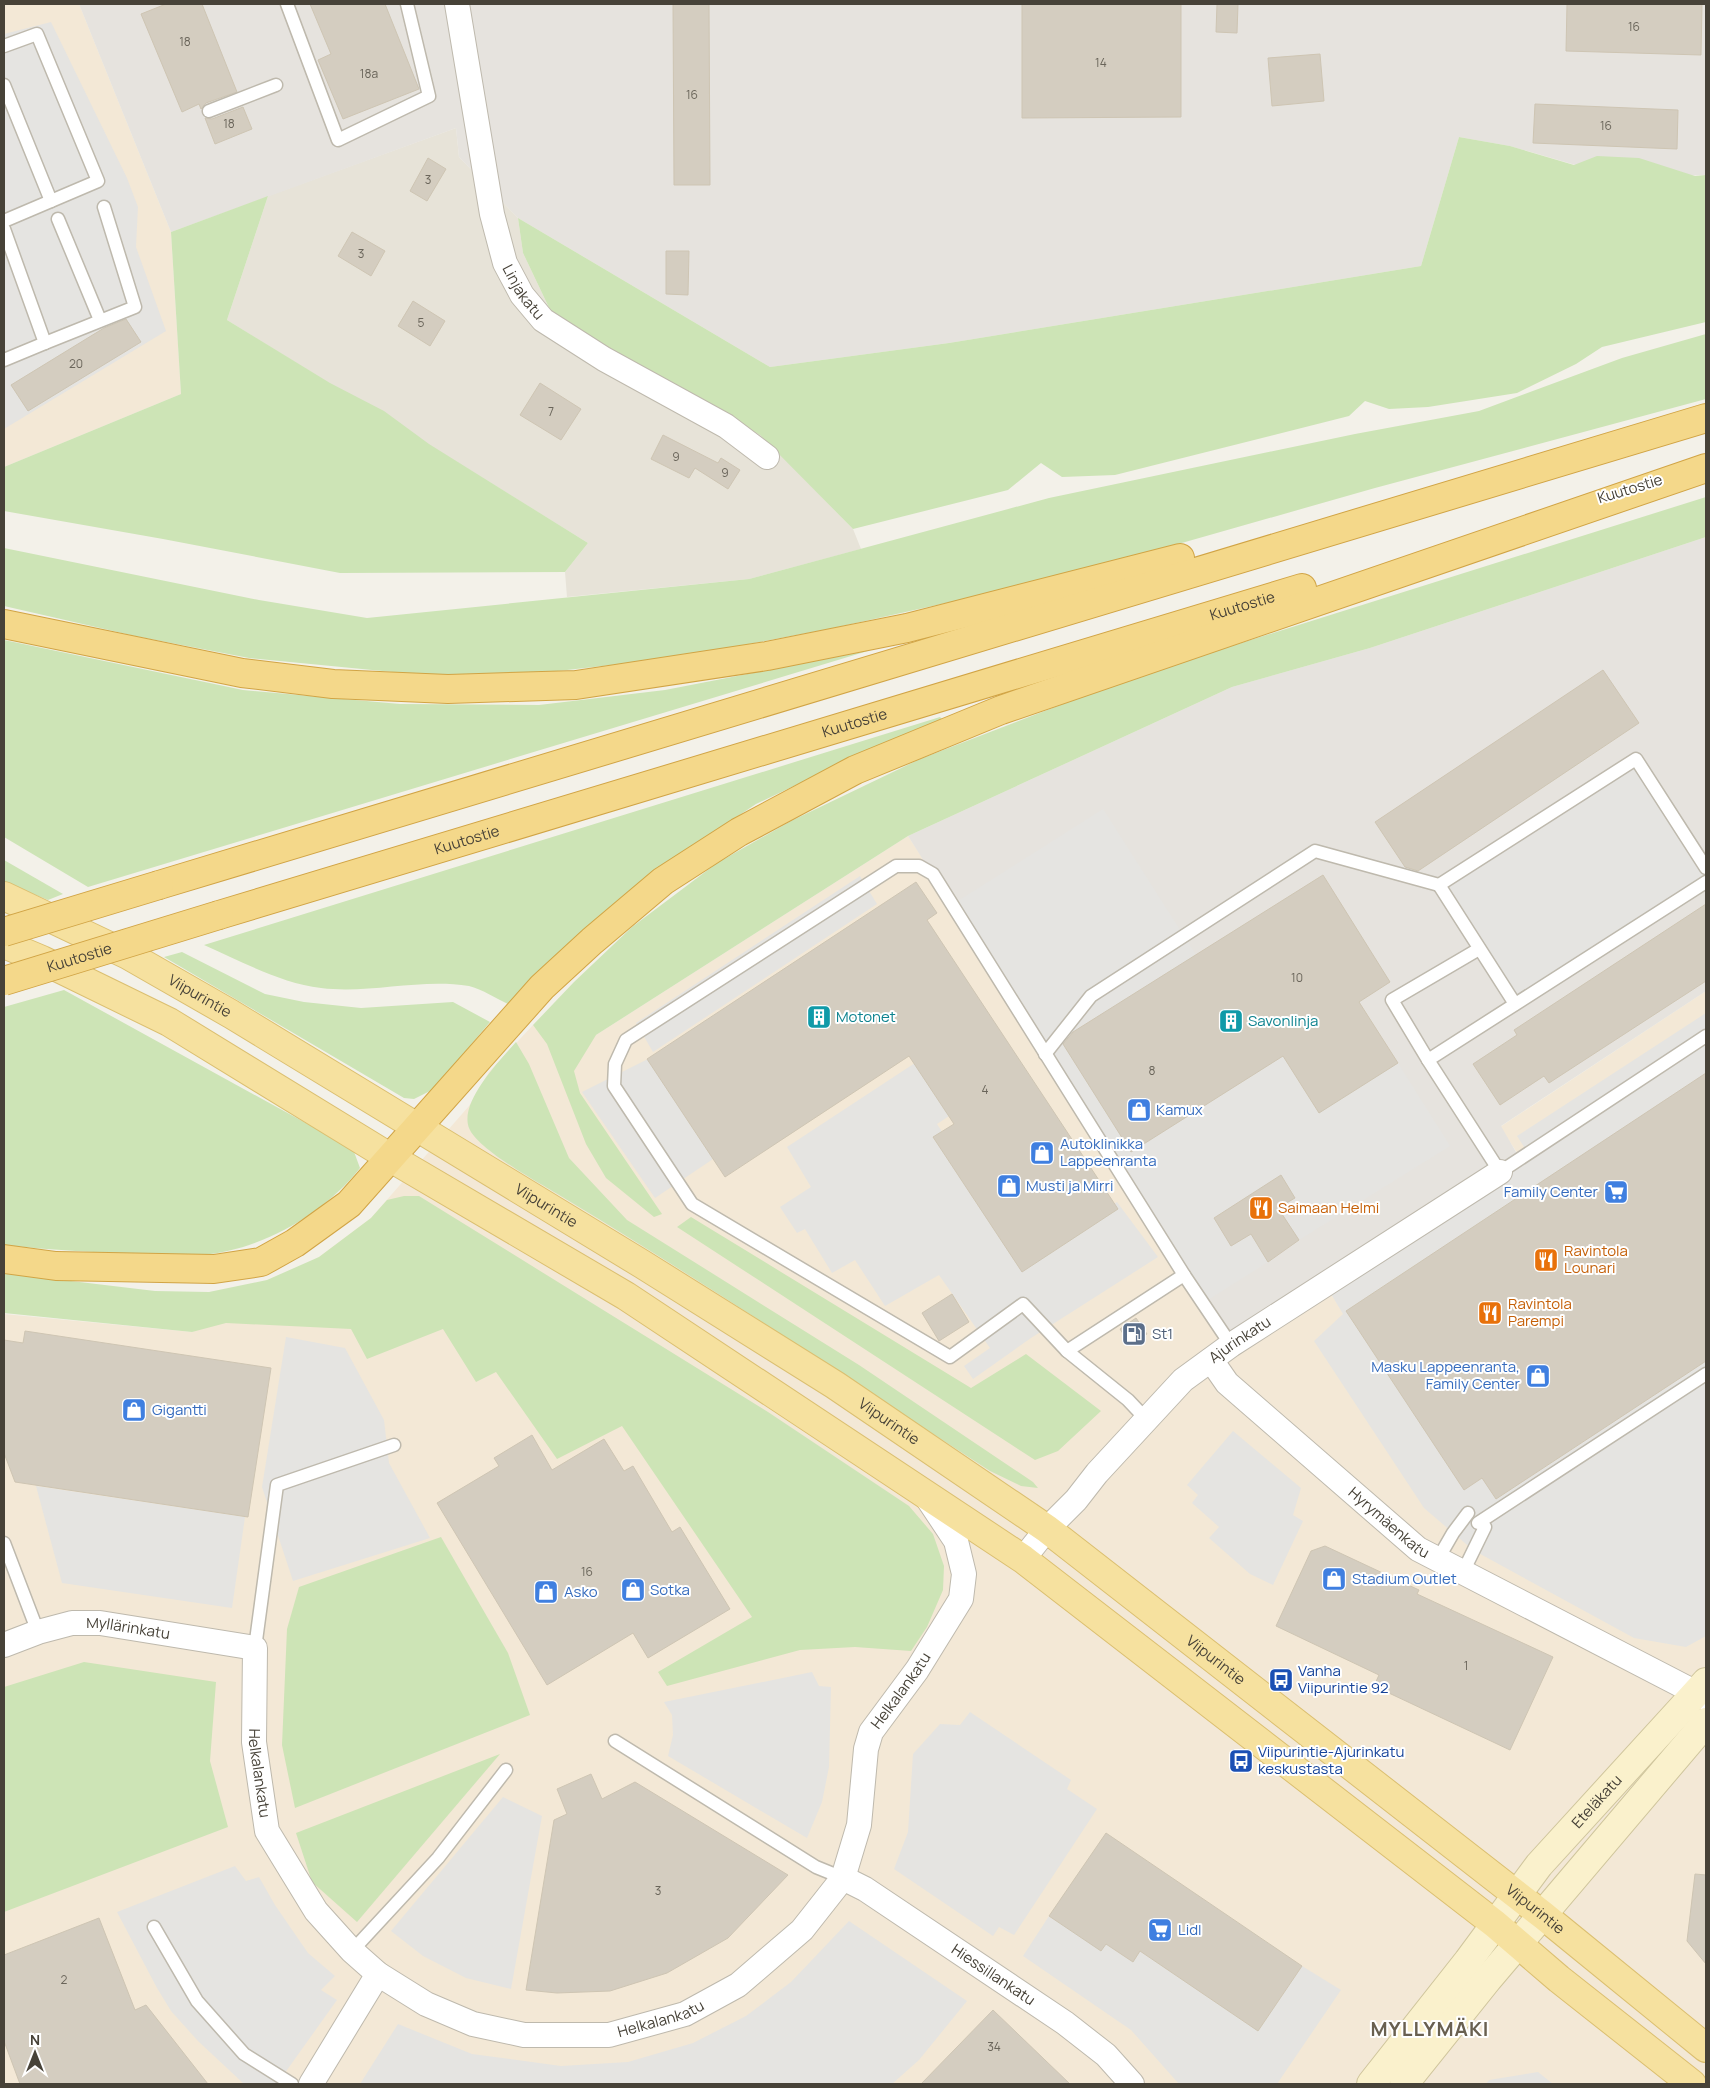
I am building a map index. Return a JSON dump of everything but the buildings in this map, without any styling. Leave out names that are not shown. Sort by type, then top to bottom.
[{"type":"highway","points":[[4,932],[1567,458],[1706,418]]},
{"type":"highway","points":[[4,624],[242,673],[333,684],[448,689],[576,685],[767,656],[907,628],[1567,458]]},
{"type":"highway","points":[[4,1259],[56,1266],[214,1270],[260,1262],[296,1243],[349,1204],[419,1128],[542,987],[592,940],[663,882],[739,832],[855,770],[1001,710],[1706,467]]},
{"type":"highway","name":"Kuutostie","points":[[4,980],[1706,467]]},
{"type":"main road","name":"Viipurintie","points":[[4,896],[128,955],[419,1128],[835,1385],[1047,1529],[1544,1916],[1706,2048]]},
{"type":"main road","points":[[4,944],[42,960],[169,1022],[390,1158],[626,1296],[1024,1559],[1495,1924],[1559,1979],[1692,2084]]},
{"type":"main road","name":"Eteläkatu","points":[[1371,2084],[1539,1865],[1704,1691]]},
{"type":"main road","name":"Eteläkatu","points":[[1404,2084],[1518,1943],[1544,1916],[1706,1722]]},
{"type":"street","name":"Linjakatu","points":[[457,4],[492,214],[505,263],[522,295],[543,320],[604,359],[726,426],[767,457]]},
{"type":"street","name":"Ajurinkatu","points":[[1024,1559],[1047,1529],[1076,1500],[1097,1473],[1183,1380],[1231,1345],[1500,1172]]},
{"type":"street","name":"Hyrymäenkatu","points":[[1211,1360],[1226,1383],[1418,1549],[1704,1691]]},
{"type":"street","name":"Helkalankatu","points":[[255,1648],[254,1742],[267,1830],[316,1911],[352,1951],[378,1974],[426,2004],[473,2024],[524,2035],[609,2035],[685,2014],[738,1985],[802,1930],[843,1878],[859,1825],[866,1749],[871,1732],[917,1670],[961,1599],[964,1574],[956,1541],[922,1491]]},
{"type":"street","name":"Myllärinkatu","points":[[4,1645],[38,1632],[72,1623],[100,1623],[255,1648]]},
{"type":"street","name":"Hiessillankatu","points":[[843,1878],[865,1889],[1065,2023],[1106,2055],[1132,2084]]},
{"type":"street","points":[[311,2084],[378,1974]]},
{"type":"lane","points":[[287,4],[338,140],[429,96],[407,4]]},
{"type":"lane","points":[[4,46],[37,34],[98,181],[4,221]]},
{"type":"lane","points":[[4,85],[50,201]]},
{"type":"lane","points":[[209,111],[276,85]]},
{"type":"lane","points":[[4,360],[135,307],[104,207]]},
{"type":"lane","points":[[58,219],[100,320]]},
{"type":"lane","points":[[4,229],[44,343]]},
{"type":"lane","points":[[1439,885],[1636,759],[1706,868]]},
{"type":"lane","points":[[1044,1054],[1090,996],[1315,851],[1439,885],[1515,1004]]},
{"type":"lane","points":[[1146,1419],[1128,1400],[1067,1351],[1023,1304],[950,1357],[692,1204],[614,1086],[615,1064],[626,1040],[896,866],[919,866],[932,874],[1184,1275],[1231,1345]]},
{"type":"lane","points":[[1428,1060],[1706,882]]},
{"type":"lane","points":[[1479,949],[1392,1000],[1500,1172],[1706,1036]]},
{"type":"lane","points":[[1067,1351],[1184,1275]]},
{"type":"lane","points":[[1462,1572],[1481,1525],[1706,1374]]},
{"type":"lane","points":[[255,1648],[277,1485],[394,1445]]},
{"type":"lane","points":[[1438,1559],[1453,1533],[1468,1513]]},
{"type":"lane","points":[[4,1543],[38,1632]]},
{"type":"lane","points":[[614,1741],[816,1867],[843,1878]]},
{"type":"lane","points":[[352,1951],[438,1858],[506,1770]]},
{"type":"lane","points":[[154,1927],[197,2001],[244,2054],[292,2084]]},
{"type":"shaded area","points":[[4,4],[79,4],[171,232],[181,394],[4,467]]},
{"type":"shaded area","points":[[79,4],[1706,4],[1706,175],[1675,176],[1603,173],[1510,146],[1459,137],[1421,266],[949,343],[770,367],[518,218],[459,157],[456,128],[171,232]]},
{"type":"shaded area","points":[[51,22],[127,178],[138,207],[136,247],[166,331],[4,429],[4,34]]},
{"type":"shaded area","points":[[456,128],[459,157],[518,218],[523,253],[553,316],[761,435],[853,529],[861,549],[749,579],[567,597],[565,572],[588,543],[227,320],[268,196]]},
{"type":"shaded area","points":[[1706,537],[1706,991],[1501,1126],[1520,1159],[1231,1345],[908,836],[1232,687],[1370,648]]},
{"type":"shaded area","points":[[1636,759],[1706,868],[1706,882],[1515,1004],[1439,885]]},
{"type":"shaded area","points":[[1103,809],[1196,955],[1060,1040],[1131,1151],[1283,1056],[1319,1113],[1398,1063],[1450,1146],[1299,1240],[1279,1208],[1295,1198],[1281,1176],[1214,1218],[1231,1246],[1251,1234],[1268,1262],[1203,1303],[950,906]]},
{"type":"shaded area","points":[[908,836],[933,874],[1325,1284],[1343,1313],[1538,1184],[1500,1127],[1706,991],[1706,2084],[4,2084],[4,1314],[192,1332],[319,1257],[371,1218],[469,1106],[489,1072],[533,1025],[596,1035]]},
{"type":"shaded area","points":[[860,876],[877,904],[653,1052],[636,1023]]},
{"type":"shaded area","points":[[1706,1013],[1706,1074],[1346,1311],[1464,1490],[1482,1478],[1496,1499],[1706,1361],[1706,1636],[1686,1647],[1634,1638],[1473,1550],[1424,1508],[1314,1341],[1343,1314],[1325,1284],[1528,1153],[1517,1136]]},
{"type":"shaded area","points":[[648,1059],[713,1159],[655,1198],[582,1092]]},
{"type":"shaded area","points":[[918,1061],[952,1114],[937,1124],[1026,1261],[1117,1202],[1158,1257],[1031,1338],[973,1379],[964,1366],[990,1348],[939,1275],[885,1306],[855,1260],[832,1273],[805,1229],[797,1233],[780,1207],[811,1187],[787,1147]]},
{"type":"shaded area","points":[[286,1337],[345,1348],[384,1420],[389,1463],[430,1538],[293,1581],[262,1487]]},
{"type":"shaded area","points":[[1233,1431],[1301,1488],[1293,1515],[1303,1521],[1273,1585],[1250,1574],[1209,1538],[1219,1527],[1192,1503],[1198,1495],[1187,1485]]},
{"type":"shaded area","points":[[36,1486],[245,1517],[232,1608],[62,1583]]},
{"type":"shaded area","points":[[812,1672],[819,1686],[831,1687],[829,1767],[822,1802],[807,1838],[668,1756],[673,1735],[672,1715],[664,1702]]},
{"type":"shaded area","points":[[970,1712],[1071,1780],[1067,1789],[1097,1809],[1014,1935],[999,1927],[993,1936],[894,1869],[908,1832],[913,1754],[940,1724],[960,1725]]},
{"type":"shaded area","points":[[503,1797],[542,1816],[511,1989],[466,1978],[423,1956],[391,1931]]},
{"type":"shaded area","points":[[235,1866],[246,1881],[259,1877],[275,1905],[308,1953],[335,1976],[321,1990],[337,2000],[277,2084],[244,2084],[198,2041],[171,2011],[117,1912]]},
{"type":"shaded area","points":[[1049,1916],[1106,1944],[1133,1962],[1140,1951],[1258,2031],[1302,1966],[1341,1990],[1277,2084],[1179,2084],[1131,2030],[1023,1956]]},
{"type":"shaded area","points":[[849,1921],[967,2001],[919,2060],[892,2084],[360,2084],[398,2024],[472,2054],[561,2066],[628,2062],[693,2043],[746,2016],[791,1982]]},
{"type":"shaded area","points":[[1538,2072],[1553,2084],[1486,2084],[1489,2080]]},
{"type":"green space","points":[[1459,137],[1510,146],[1574,165],[1597,156],[1639,158],[1695,176],[1706,175],[1706,322],[1602,347],[1576,364],[1517,393],[1428,407],[1389,409],[1365,401],[1349,416],[1115,475],[1062,477],[1041,463],[1008,490],[853,529],[760,435],[553,316],[523,253],[518,218],[770,367],[949,343],[1421,266]]},
{"type":"green space","points":[[268,196],[227,320],[330,383],[384,411],[429,444],[588,543],[565,572],[340,573],[4,511],[4,467],[181,394],[171,232]]},
{"type":"green space","points":[[1706,334],[1706,399],[1375,488],[1059,578],[829,629],[674,658],[549,672],[434,676],[249,658],[135,636],[4,606],[4,548],[259,600],[367,618],[749,579],[1049,498],[1355,434],[1479,411],[1622,358]]},
{"type":"green space","points":[[1706,497],[1706,537],[1370,648],[1232,687],[908,836],[596,1035],[574,1071],[580,1093],[662,1214],[654,1217],[606,1178],[586,1144],[547,1044],[533,1025],[574,982],[632,927],[717,863],[791,821],[920,759],[1136,676]]},
{"type":"green space","points":[[4,640],[243,690],[400,704],[539,705],[665,690],[871,650],[88,887],[4,837]]},
{"type":"green space","points":[[940,717],[944,721],[863,753],[756,804],[644,879],[510,1005],[474,987],[451,984],[358,989],[321,988],[261,971],[204,945]]},
{"type":"green space","points":[[4,860],[63,894],[48,900],[4,882]]},
{"type":"green space","points":[[182,952],[265,994],[304,1002],[361,1008],[453,1002],[490,1022],[434,1089],[414,1099],[404,1098],[164,957]]},
{"type":"green space","points":[[64,990],[353,1149],[360,1168],[345,1185],[309,1215],[268,1238],[223,1252],[201,1255],[130,1254],[4,1245],[4,1007]]},
{"type":"green space","points":[[516,1042],[529,1064],[569,1158],[627,1220],[859,1365],[1033,1482],[1038,1488],[1021,1486],[990,1471],[728,1300],[514,1168],[485,1147],[469,1128],[467,1118],[470,1106],[475,1094],[491,1070]]},
{"type":"green space","points":[[404,1196],[419,1196],[768,1412],[909,1506],[933,1534],[944,1566],[943,1590],[927,1627],[911,1651],[855,1647],[800,1650],[667,1686],[658,1672],[752,1617],[622,1426],[557,1459],[496,1372],[476,1382],[443,1329],[367,1359],[351,1329],[226,1323],[192,1332],[4,1313],[4,1273],[155,1291],[209,1292],[267,1280],[319,1257],[371,1218],[387,1200]]},
{"type":"green space","points":[[691,1217],[971,1388],[1026,1354],[1101,1411],[1058,1451],[1035,1460],[677,1227]]},
{"type":"green space","points":[[441,1537],[508,1653],[530,1715],[295,1808],[282,1745],[287,1629],[299,1587]]},
{"type":"green space","points":[[84,1662],[216,1682],[210,1761],[228,1827],[4,1912],[4,1687]]},
{"type":"green space","points":[[500,1754],[357,1922],[312,1882],[296,1833]]},
{"type":"place","name":"Motonet","points":[[819,1017]]},
{"type":"place","name":"Savonlinja","points":[[1231,1021]]},
{"type":"place","name":"Kamux","points":[[1139,1110]]},
{"type":"place","name":"Autoklinikka Lappeenranta","points":[[1042,1153]]},
{"type":"place","name":"Musti ja Mirri","points":[[1009,1186]]},
{"type":"place","name":"Family Center","points":[[1616,1192]]},
{"type":"place","name":"Saimaan Helmi","points":[[1261,1208]]},
{"type":"place","name":"Ravintola Lounari","points":[[1546,1260]]},
{"type":"place","name":"Ravintola Parempi","points":[[1490,1313]]},
{"type":"place","name":"St1","points":[[1134,1334]]},
{"type":"place","name":"Masku Lappeenranta, Family Center","points":[[1538,1376]]},
{"type":"place","name":"Gigantti","points":[[134,1410]]},
{"type":"place","name":"Stadium Outlet","points":[[1334,1579]]},
{"type":"place","name":"Sotka","points":[[633,1590]]},
{"type":"place","name":"Asko","points":[[546,1592]]},
{"type":"place","name":"Vanha Viipurintie 92","points":[[1281,1680]]},
{"type":"place","name":"Viipurintie-Ajurinkatu keskustasta","points":[[1241,1761]]},
{"type":"place","name":"Lidl","points":[[1160,1930]]},
{"type":"district","name":"MYLLYMÄKI","points":[[1430,2029]]}]
